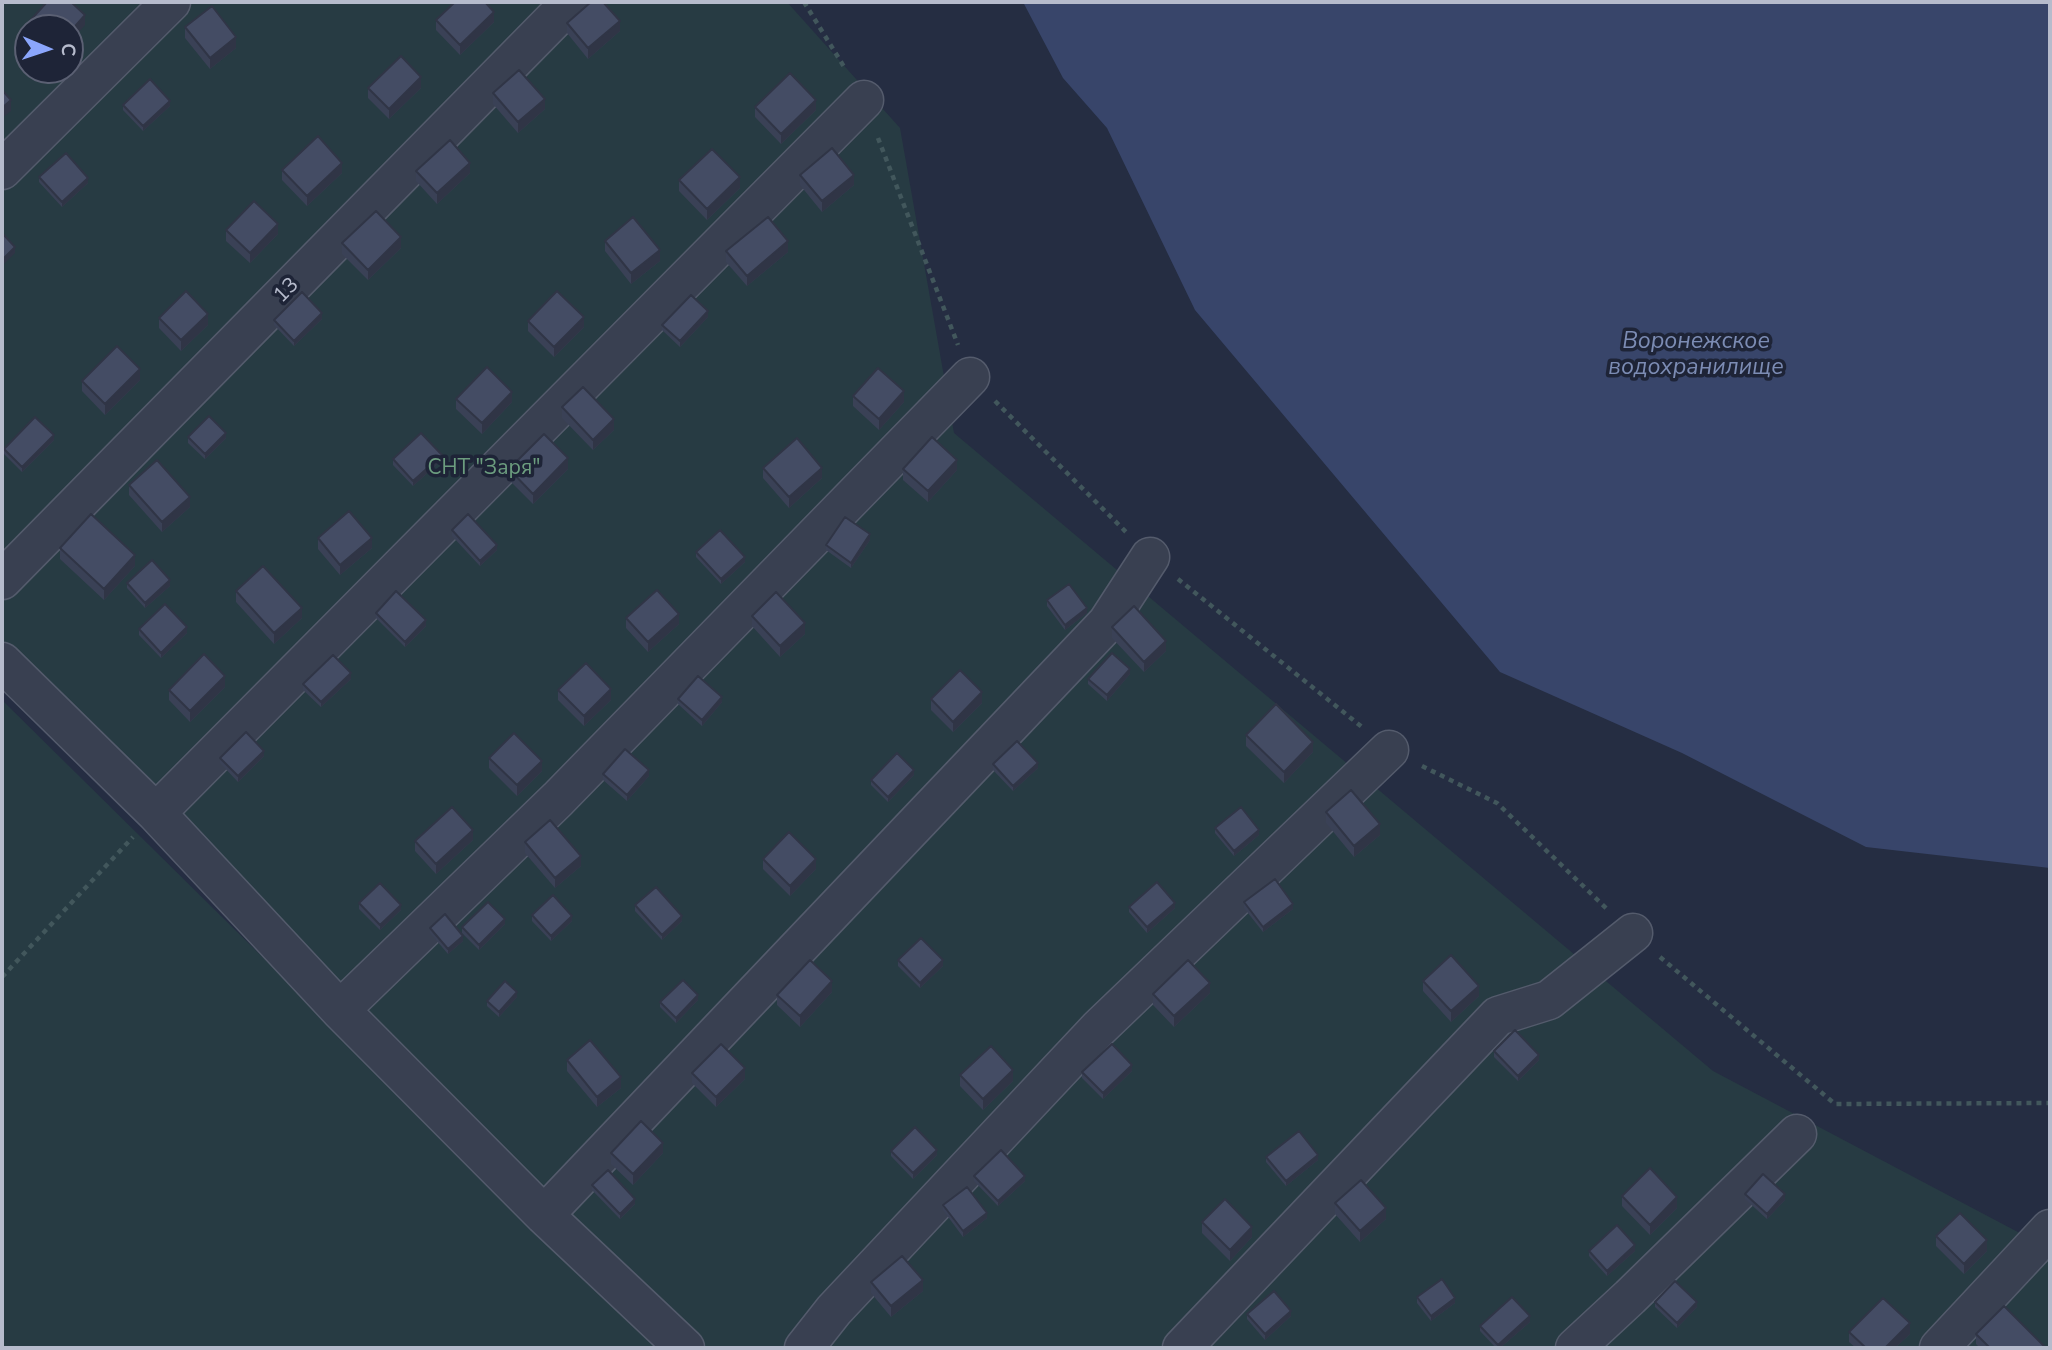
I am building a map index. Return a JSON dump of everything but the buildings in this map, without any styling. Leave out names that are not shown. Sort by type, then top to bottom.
[{"type":"street","points":[[2,170],[171,2]]},
{"type":"street","name":"13","points":[[2,580],[571,2]]},
{"type":"street","points":[[156,813],[864,100]]},
{"type":"street","points":[[340,1010],[558,799],[970,377]]},
{"type":"street","points":[[544,1215],[1107,623],[1150,556]]},
{"type":"street","points":[[2,662],[156,813],[340,1010],[544,1215],[685,1348]]},
{"type":"street","points":[[804,1348],[834,1310],[1099,1027],[1389,750]]},
{"type":"street","points":[[1182,1348],[1498,1016],[1549,1000],[1633,933]]},
{"type":"street","points":[[1575,1348],[1797,1133]]},
{"type":"street","points":[[1939,1348],[2050,1229]]},
{"type":"path","points":[[804,2],[864,100],[970,377],[1150,556],[1389,750],[1497,803],[1633,933],[1835,1104],[2050,1103]]},
{"type":"path","points":[[2,977],[156,813]]},
{"type":"green space","name":"СНТ \"Заря\"","points":[[2,2],[787,2],[900,128],[954,433],[1713,1071],[2050,1249],[2050,1348],[705,1348],[2,648]]},
{"type":"green space","points":[[2,700],[659,1348],[2,1348]]},
{"type":"water","name":"Воронежское водохранилище","points":[[1023,2],[2050,2],[2050,868],[1866,847],[1682,753],[1500,672],[1195,310],[1107,128],[1063,78]]}]
